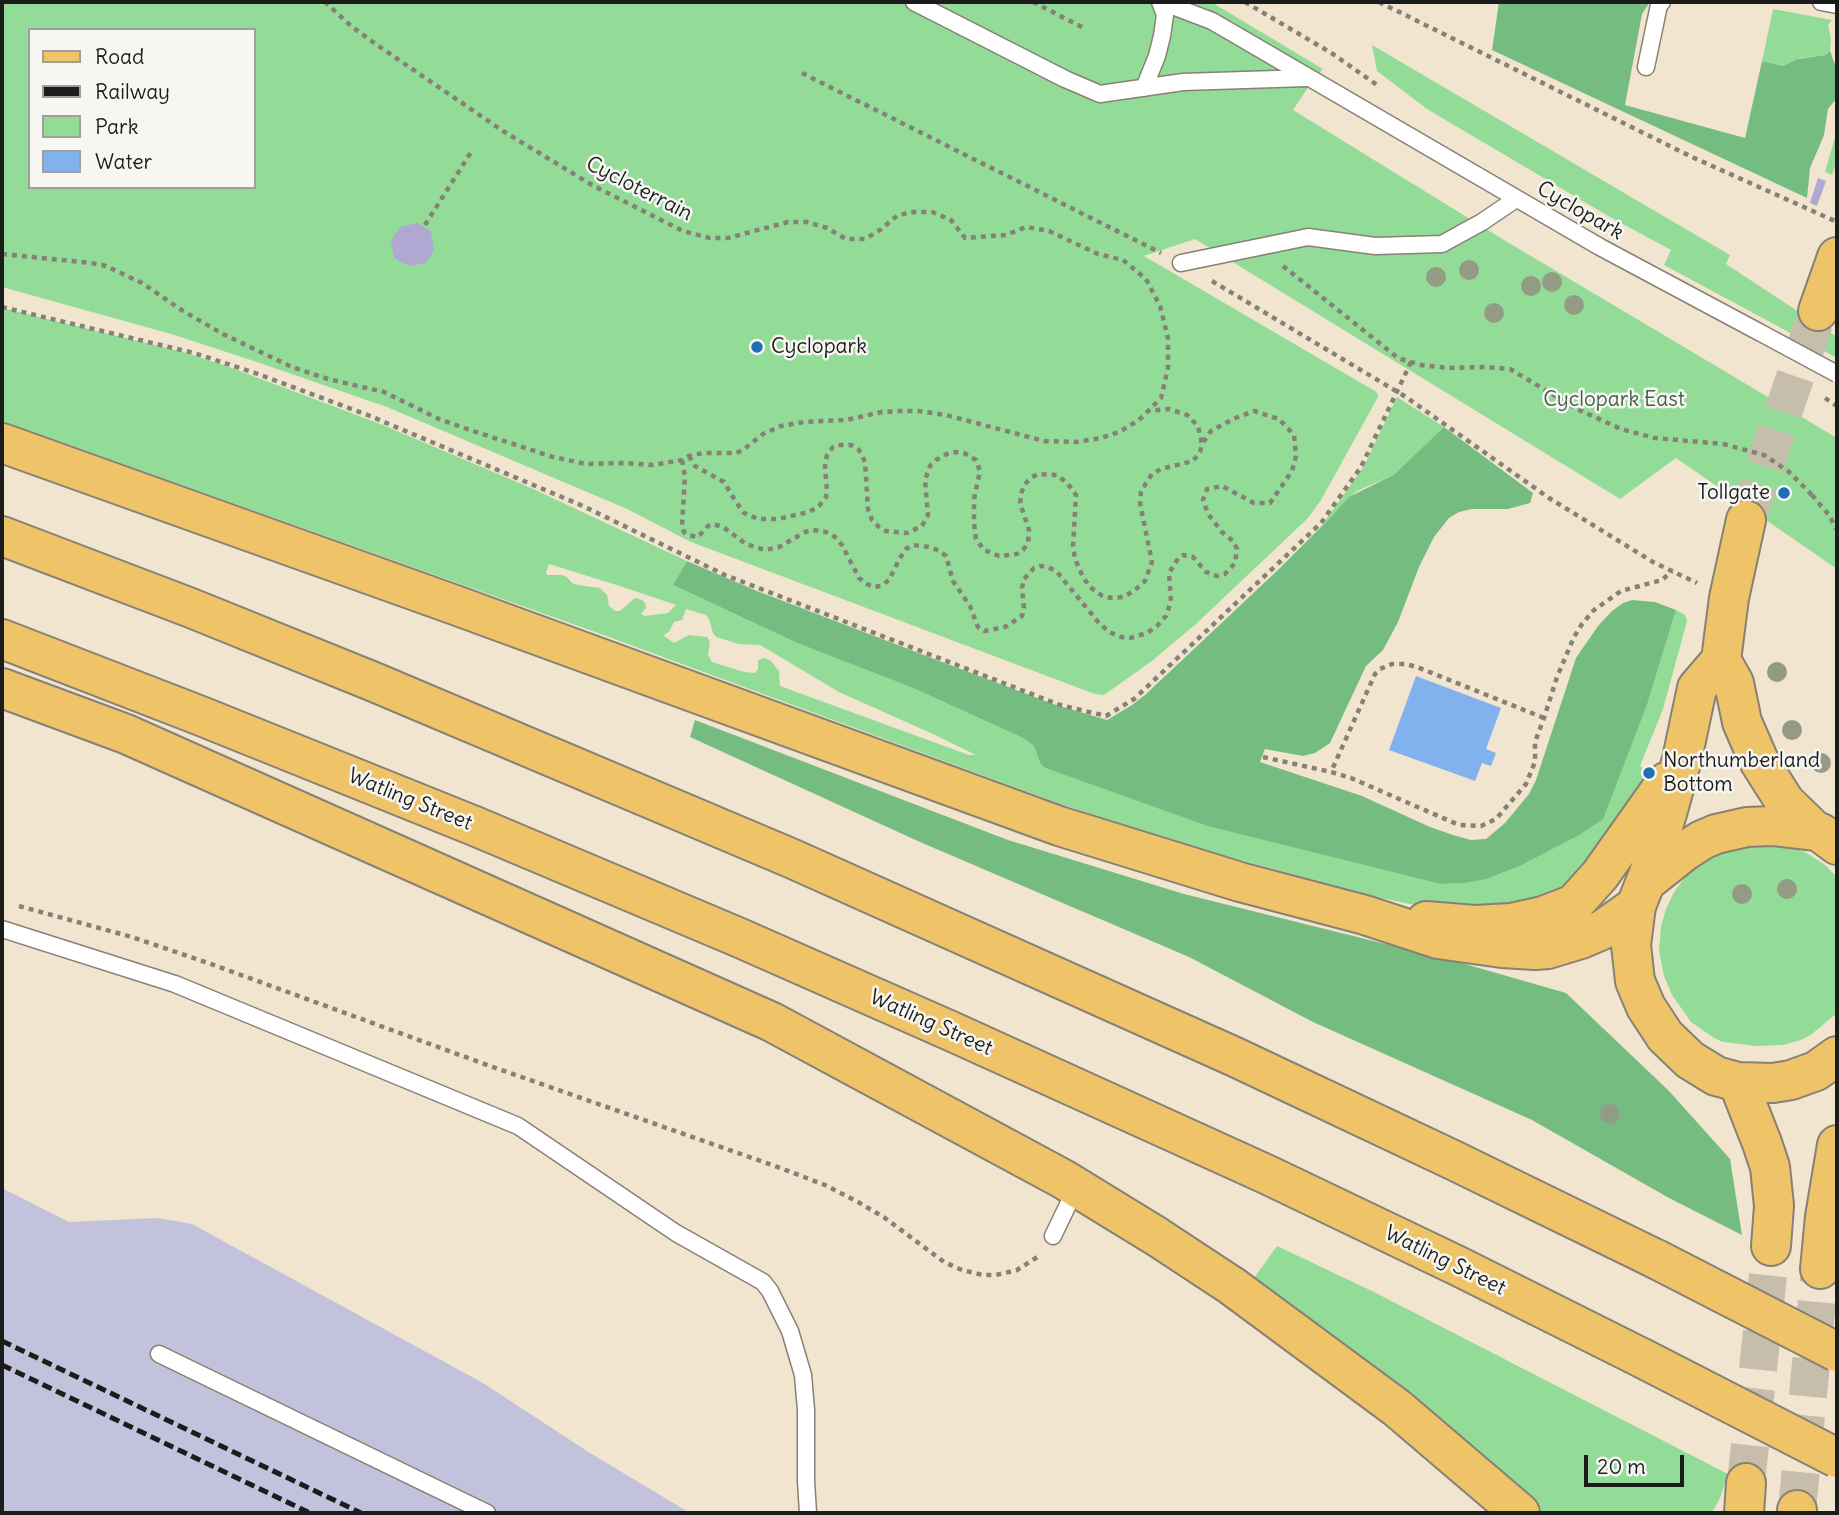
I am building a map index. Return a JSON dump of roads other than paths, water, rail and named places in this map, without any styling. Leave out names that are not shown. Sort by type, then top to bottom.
[{"type":"main road","points":[[1818,311],[1837,257]]},
{"type":"main road","points":[[2,443],[455,604],[1059,826],[1240,882],[1365,915],[1438,939],[1535,950],[1557,947],[1601,930],[1685,851],[1716,834],[1763,826],[1828,837]]},
{"type":"main road","points":[[1746,520],[1729,598],[1721,660],[1697,688],[1682,759],[1641,894],[1631,945],[1634,973],[1641,998],[1652,1018],[1674,1046],[1702,1069],[1716,1076],[1738,1082],[1773,1083],[1816,1071],[1837,1056]]},
{"type":"main road","points":[[2,536],[374,682],[793,859],[1235,1057],[1656,1259],[1837,1352]]},
{"type":"main road","name":"Watling Street","points":[[2,639],[477,827],[953,1032],[1268,1175],[1642,1358],[1837,1458]]},
{"type":"main road","points":[[1721,660],[1734,683],[1742,722],[1759,761],[1785,802],[1828,837]]},
{"type":"main road","points":[[2,688],[126,734],[772,1022],[1063,1179],[1232,1286],[1397,1408],[1520,1513]]},
{"type":"main road","points":[[1365,915],[1397,916],[1446,924],[1490,925],[1534,919],[1568,907],[1583,895],[1600,875],[1682,759]]},
{"type":"main road","points":[[1738,1082],[1770,1167],[1774,1206],[1771,1246]]},
{"type":"main road","points":[[1819,1269],[1837,1145]]},
{"type":"lane","points":[[914,2],[1100,94],[1182,82],[1307,78]]},
{"type":"lane","points":[[1144,88],[1162,36],[1166,15],[1161,2]]},
{"type":"lane","name":"Cyclopark","points":[[1161,2],[1212,21],[1600,247],[1837,373]]},
{"type":"lane","points":[[1646,67],[1659,5],[1662,2]]},
{"type":"lane","points":[[1821,2],[1837,5]]},
{"type":"lane","points":[[1181,263],[1308,237],[1375,246],[1442,244],[1516,199]]},
{"type":"lane","points":[[2,929],[175,984],[518,1126],[676,1233],[763,1282],[771,1291],[790,1331],[803,1376],[808,1513]]},
{"type":"lane","points":[[1053,1236],[1076,1188]]},
{"type":"lane","points":[[159,1354],[487,1513]]},
{"type":"water","points":[[1416,676],[1501,708],[1486,749],[1496,753],[1491,766],[1482,763],[1475,781],[1389,750]]},
{"type":"tunnel","points":[[1746,520],[1818,311]]},
{"type":"tunnel","points":[[1746,1483],[1771,1246]]},
{"type":"tunnel","points":[[1797,1510],[1820,1269]]},
{"type":"railway","points":[[2,1341],[361,1513]]},
{"type":"railway","points":[[2,1365],[310,1513]]},
{"type":"place","name":"Cyclopark","points":[[757,347]]},
{"type":"place","name":"Tollgate","points":[[1784,493]]},
{"type":"place","name":"Northumberland Bottom","points":[[1649,773]]},
{"type":"park label","name":"Cyclopark East","points":[[1614,400]]}]
